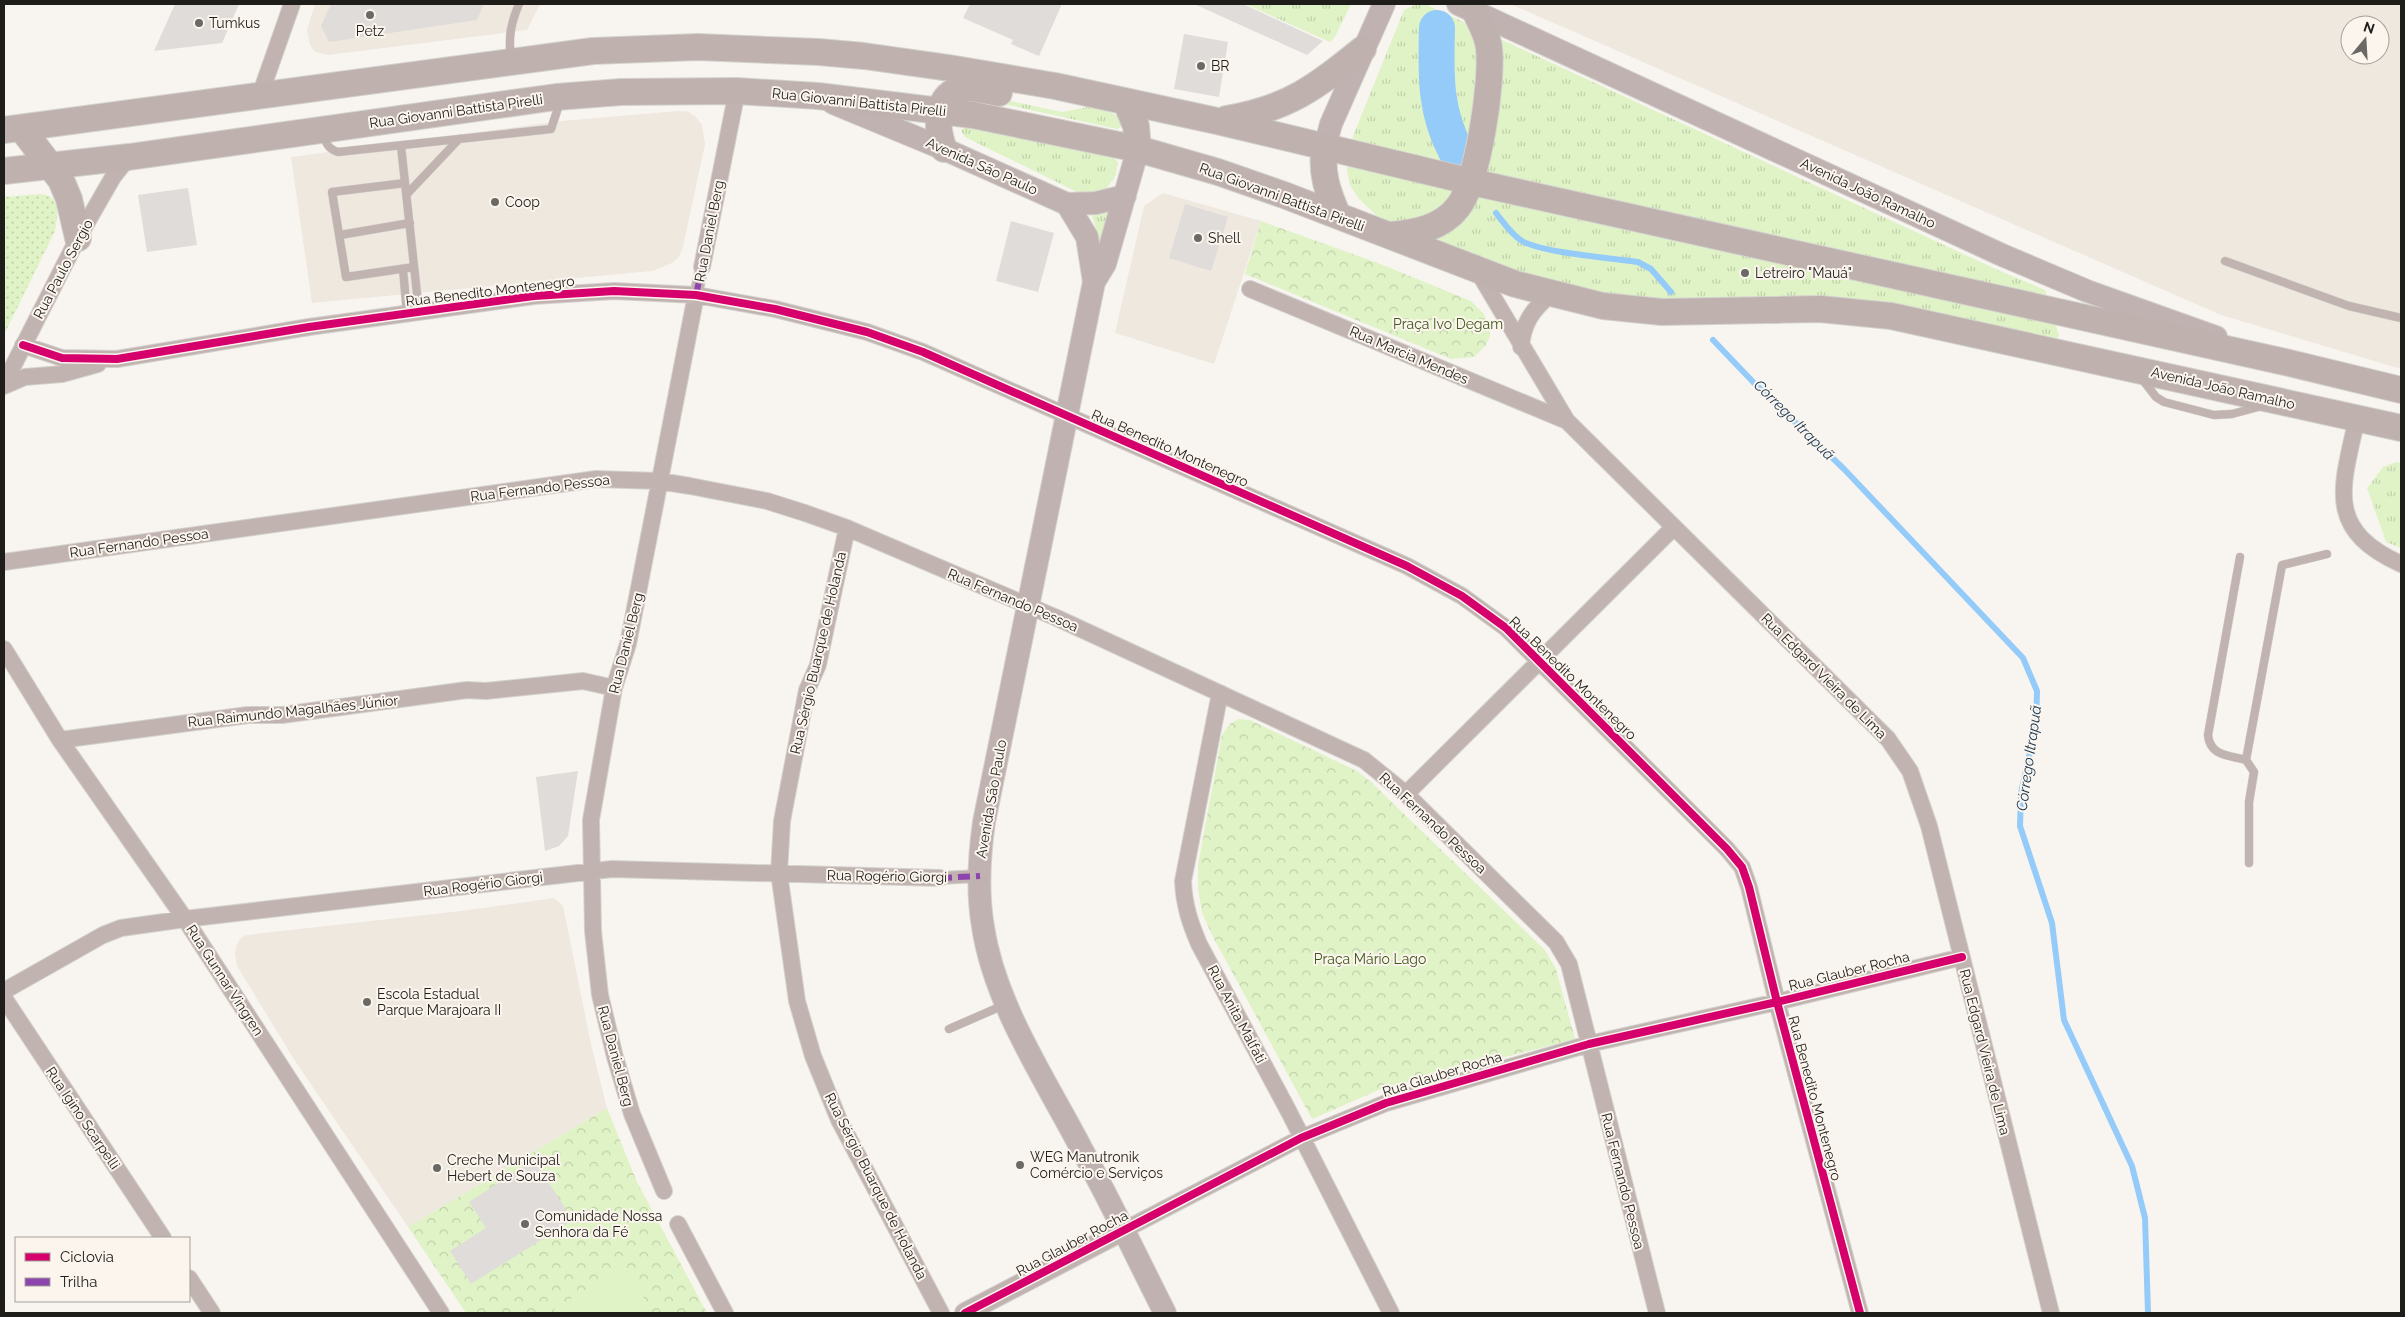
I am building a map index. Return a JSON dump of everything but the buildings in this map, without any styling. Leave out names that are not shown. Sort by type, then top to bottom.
[{"type":"highway","points":[[1387,236],[1414,234],[1433,226],[1458,209],[1472,182],[1477,162],[1490,66],[1489,48],[1467,8]]},
{"type":"highway","points":[[13,129],[626,48],[698,47],[773,50],[883,59],[1055,86],[1217,120],[1472,182]]},
{"type":"highway","points":[[1217,120],[1252,115],[1297,98],[1326,78],[1363,48]]},
{"type":"highway","points":[[944,149],[938,134],[937,123],[940,110],[949,95],[957,90],[971,88],[1020,97],[1055,86]]},
{"type":"highway","name":"Rua Giovanni Battista Pirelli","points":[[4,171],[129,157],[556,97],[621,92],[737,91],[818,96],[940,110],[1138,149],[1218,172],[1477,270],[1550,294],[1612,308],[1662,312],[1689,311]]},
{"type":"highway","points":[[1126,102],[1136,126],[1138,149]]},
{"type":"highway","points":[[13,129],[52,166],[62,180],[69,199],[78,238]]},
{"type":"highway","points":[[1325,146],[1322,161],[1323,173],[1328,194],[1338,216]]},
{"type":"highway","name":"Avenida João Ramalho","points":[[1472,182],[2286,362],[2401,390]]},
{"type":"highway","name":"Avenida João Ramalho","points":[[1689,311],[1820,309],[1859,311],[2132,367],[2401,428]]},
{"type":"main road","points":[[1325,146],[1331,124],[1384,4]]},
{"type":"main road","name":"Avenida João Ramalho","points":[[1467,8],[2002,255],[2087,291],[2286,362]]},
{"type":"main road","name":"Avenida São Paulo","points":[[818,96],[944,149],[1067,204],[1076,215],[1087,237],[1094,282],[984,822],[980,876],[983,928],[989,956],[1006,1004],[1124,1230],[1165,1313]]},
{"type":"main road","name":"Avenida São Paulo","points":[[1094,282],[1105,264],[1138,149]]},
{"type":"main road","points":[[1067,204],[1096,203],[1125,196]]},
{"type":"street","points":[[260,95],[292,4]]},
{"type":"street","name":"Rua Daniel Berg","points":[[664,1191],[632,1114],[600,994],[593,932],[591,820],[614,688],[628,644],[737,91]]},
{"type":"street","name":"Rua Paulo Sergio","points":[[4,385],[78,238],[114,176],[129,157]]},
{"type":"street","name":"Rua Edgard Vieira de Lima","points":[[1477,270],[1521,347],[1568,421],[1888,738],[1910,770],[1929,826],[2051,1313]]},
{"type":"street","name":"Rua Marcia Mendes","points":[[1250,289],[1568,421]]},
{"type":"street","name":"Rua Benedito Montenegro","points":[[23,345],[62,358],[117,359],[309,327],[534,296],[606,291],[696,295],[775,309],[867,332],[923,352],[1067,418],[1428,577],[1482,610],[1506,628],[1727,849],[1742,867],[1749,887],[1777,1002],[1860,1313]]},
{"type":"street","points":[[1521,347],[1524,325],[1529,316],[1550,294]]},
{"type":"street","points":[[4,385],[25,377],[62,374],[117,359]]},
{"type":"street","points":[[2357,418],[2343,487],[2347,515],[2353,530],[2365,544],[2378,554],[2401,564]]},
{"type":"street","name":"Rua Fernando Pessoa","points":[[4,562],[589,480],[659,481],[767,501],[847,528],[1028,606],[1364,760],[1406,794],[1556,942],[1569,964],[1657,1313]]},
{"type":"street","points":[[1406,794],[1674,527]]},
{"type":"street","name":"Rua Sérgio Buarque de Holanda","points":[[847,528],[818,665],[805,700],[782,821],[779,873],[797,1001],[813,1056],[839,1120],[942,1313]]},
{"type":"street","name":"Rua Gunnar Vingren","points":[[4,649],[60,740],[185,918],[442,1313]]},
{"type":"street","name":"Rua Raimundo Magalhães Júnior","points":[[60,740],[248,715],[282,715],[467,690],[486,691],[584,681],[614,688]]},
{"type":"street","name":"Rua Anita Malfati","points":[[1220,694],[1186,867],[1183,899],[1199,944],[1391,1313]]},
{"type":"street","name":"Rua Rogério Giorgi","points":[[4,991],[103,935],[121,928],[185,918],[612,869],[940,878],[980,876]]},
{"type":"street","name":"Rua Glauber Rocha","points":[[965,1313],[1301,1138],[1386,1103],[1589,1044],[1777,1002],[1962,957]]},
{"type":"street","name":"Rua Igino Scarpelli","points":[[4,998],[162,1237]]},
{"type":"street","points":[[678,1224],[725,1313]]},
{"type":"street","points":[[190,1280],[212,1313]]},
{"type":"lane","points":[[512,62],[508,39],[510,26],[519,4]]},
{"type":"lane","points":[[322,130],[327,145],[332,150],[338,152],[551,129],[558,108],[556,97]]},
{"type":"lane","points":[[407,194],[459,139]]},
{"type":"lane","points":[[401,146],[414,267],[413,313]]},
{"type":"lane","points":[[405,183],[332,192],[346,277],[414,267]]},
{"type":"lane","points":[[340,235],[410,223]]},
{"type":"lane","points":[[2225,260],[2349,306],[2401,318]]},
{"type":"lane","points":[[403,269],[413,313]]},
{"type":"lane","points":[[2246,760],[2282,565],[2327,554]]},
{"type":"lane","points":[[2240,557],[2208,735],[2209,745],[2212,750],[2246,760],[2254,772],[2249,802],[2249,863]]},
{"type":"lane","points":[[949,1029],[1006,1004]]},
{"type":"shaded area","points":[[315,4],[540,4],[527,30],[328,55],[315,52],[310,45],[307,30]]},
{"type":"shaded area","points":[[1510,4],[2401,4],[2401,369],[2221,315]]},
{"type":"shaded area","name":"Coop","points":[[687,111],[695,116],[702,125],[705,144],[683,247],[679,257],[672,263],[652,271],[312,303],[291,157],[561,121]]},
{"type":"shaded area","points":[[1163,193],[1261,221],[1214,364],[1115,333],[1144,206]]},
{"type":"shaded area","points":[[554,898],[563,906],[591,1044],[607,1108],[408,1227],[295,1061],[237,966],[236,946],[240,939],[246,935],[461,911]]},
{"type":"green space","points":[[1245,4],[1351,4],[1335,37],[1330,42]]},
{"type":"green space","points":[[1417,4],[1425,4],[2000,271],[2045,290],[2059,336],[2053,342],[1572,291],[1390,228],[1359,199],[1350,186],[1347,171],[1348,155],[1353,136],[1404,10]]},
{"type":"green space","points":[[973,93],[1062,112],[1088,107],[1095,108],[1110,112],[1121,118],[1123,126],[1117,129],[971,97]]},
{"type":"green space","points":[[965,126],[1112,157],[1118,162],[1116,175],[1107,188],[1101,192],[1079,193],[965,137],[961,131]]},
{"type":"green space","points":[[47,195],[55,202],[57,218],[55,231],[4,335],[4,197]]},
{"type":"green space","points":[[1110,208],[1103,242],[1100,241],[1091,213]]},
{"type":"green space","name":"Praça Ivo Degam","points":[[1261,221],[1378,263],[1471,301],[1484,314],[1489,327],[1490,336],[1486,345],[1474,357],[1451,359],[1245,274]]},
{"type":"green space","points":[[2396,462],[2401,463],[2401,548],[2386,542],[2367,488],[2383,467]]},
{"type":"green space","name":"Praça Mário Lago","points":[[1238,719],[1250,720],[1357,771],[1371,782],[1545,950],[1556,969],[1575,1039],[1381,1089],[1312,1119],[1213,937],[1202,913],[1198,888],[1198,865],[1222,735],[1230,724]]},
{"type":"green space","points":[[607,1108],[637,1182],[707,1313],[466,1313],[408,1227]]},
{"type":"green space","points":[[625,1266],[649,1306],[637,1313],[556,1313],[554,1309]]},
{"type":"waterway","name":"Córrego Itrapuã","points":[[1437,28],[1436,60],[1440,106],[1449,136],[1456,151]]},
{"type":"waterway","name":"Córrego Itrapuã","points":[[1496,213],[1511,232],[1522,241],[1561,252],[1638,262],[1651,269],[1671,292]]},
{"type":"waterway","name":"Córrego Itrapuã","points":[[1713,340],[1755,384],[1844,469],[2023,658],[2037,691],[2036,725],[2021,793],[2020,826],[2052,923],[2064,1020],[2132,1166],[2145,1218],[2148,1313]]},
{"type":"marked path","points":[[696,295],[702,267]]},
{"type":"marked path","points":[[940,878],[980,876]]},
{"type":"cycle path","points":[[23,345],[62,358],[117,359],[309,327],[534,296],[614,291],[696,295],[775,309],[867,332],[923,352],[1407,566],[1462,596],[1506,628],[1727,849],[1742,867],[1749,887],[1777,1002],[1860,1313]]},
{"type":"cycle path","points":[[965,1313],[1301,1138],[1386,1103],[1589,1044],[1777,1002],[1962,957]]},
{"type":"place","name":"Petz","points":[[370,15]]},
{"type":"place","name":"Tumkus","points":[[199,23]]},
{"type":"place","name":"BR","points":[[1201,66]]},
{"type":"place","name":"Coop","points":[[495,202]]},
{"type":"place","name":"Shell","points":[[1198,238]]},
{"type":"place","name":"Letreiro \"Mauá\"","points":[[1745,273]]},
{"type":"place","name":"Escola Estadual Parque Marajoara II","points":[[367,1002]]},
{"type":"place","name":"WEG Manutronik Comércio e Serviços","points":[[1020,1165]]},
{"type":"place","name":"Creche Municipal Hebert de Souza","points":[[437,1168]]},
{"type":"place","name":"Comunidade Nossa Senhora da Fé","points":[[525,1224]]}]
